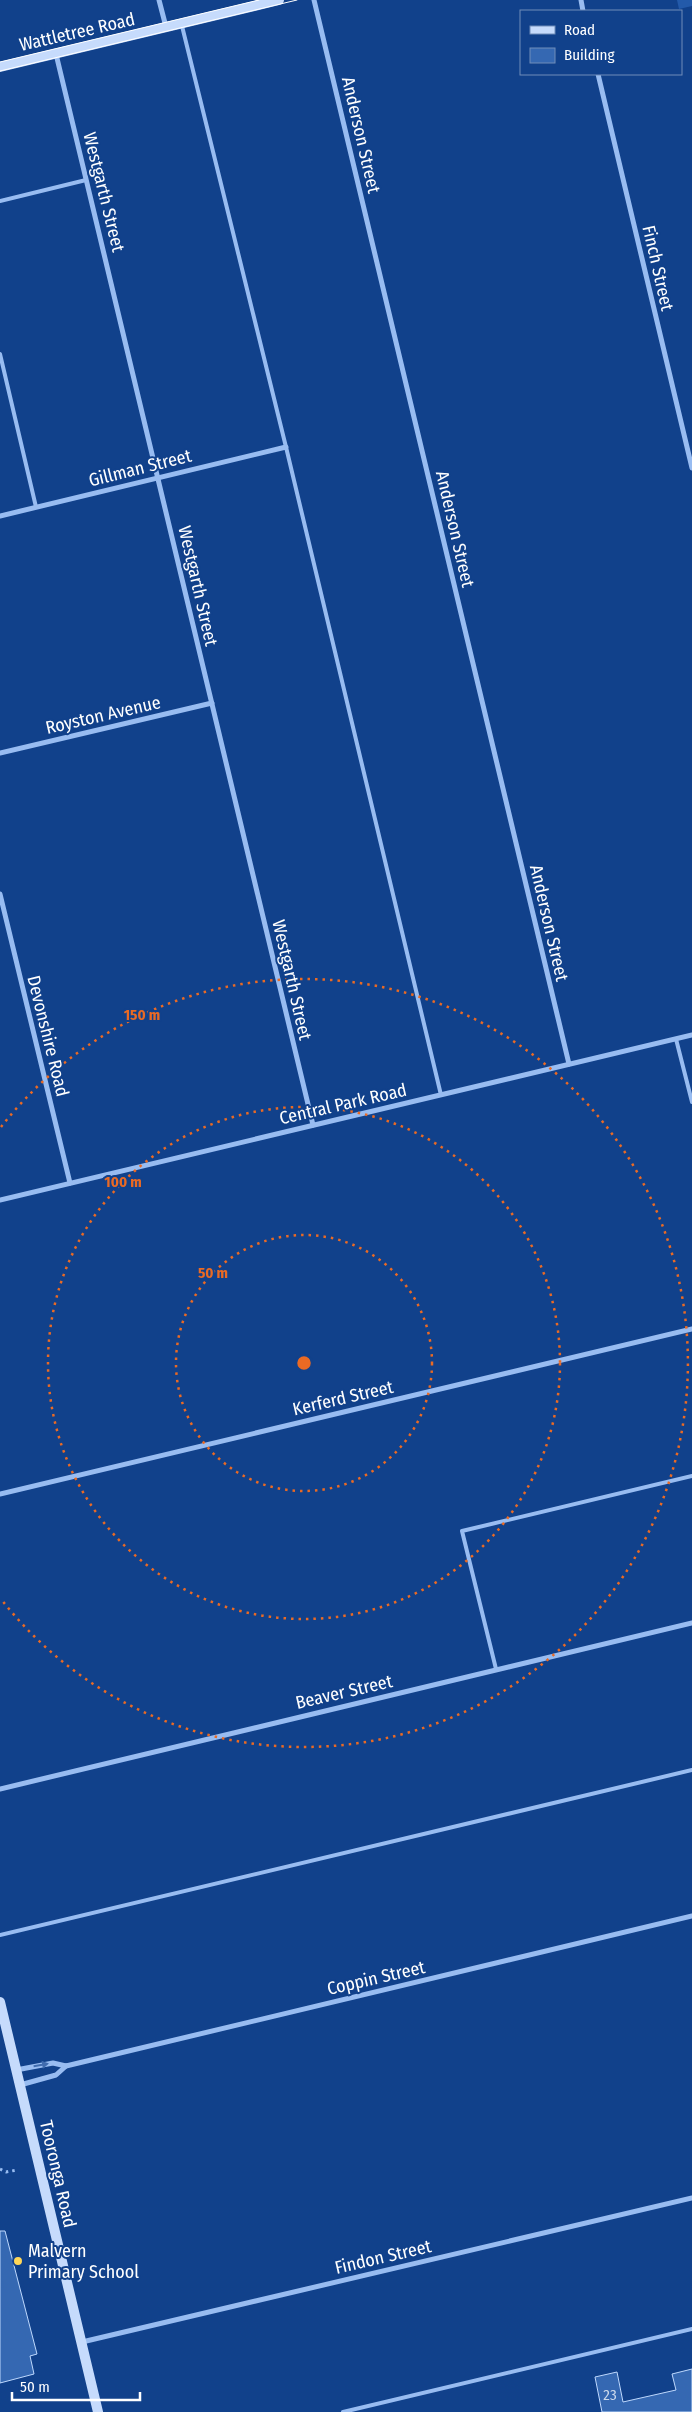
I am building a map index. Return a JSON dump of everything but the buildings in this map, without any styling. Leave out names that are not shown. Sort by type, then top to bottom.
[{"type":"main road","name":"Wattletree Road","points":[[0,67],[279,0]]},
{"type":"main road","name":"Tooronga Road","points":[[0,2002],[98,2412]]},
{"type":"street","points":[[159,0],[166,27]]},
{"type":"street","name":"Anderson Street","points":[[314,0],[569,1064]]},
{"type":"street","name":"Westgarth Street","points":[[56,53],[313,1125]]},
{"type":"street","name":"Finch Street","points":[[598,75],[692,468]]},
{"type":"street","name":"Gillman Street","points":[[0,516],[286,447]]},
{"type":"street","name":"Royston Avenue","points":[[0,753],[212,703]]},
{"type":"street","name":"Devonshire Road","points":[[0,894],[70,1183]]},
{"type":"street","name":"Central Park Road","points":[[0,1200],[692,1035]]},
{"type":"street","name":"Kerferd Street","points":[[0,1494],[692,1329]]},
{"type":"street","name":"Beaver Street","points":[[1,1788],[692,1623]]},
{"type":"street","name":"Coppin Street","points":[[20,2086],[56,2074],[66,2066],[692,1916]]},
{"type":"street","name":"Coppin Street","points":[[16,2070],[52,2063],[66,2066]]},
{"type":"street","name":"Findon Street","points":[[81,2342],[692,2198]]},
{"type":"lane","points":[[181,23],[286,447],[441,1095]]},
{"type":"lane","points":[[0,201],[86,180]]},
{"type":"lane","points":[[0,354],[36,508]]},
{"type":"lane","points":[[676,1039],[692,1102]]},
{"type":"lane","points":[[496,1670],[462,1531],[692,1476]]},
{"type":"lane","points":[[0,1935],[692,1770]]},
{"type":"lane","points":[[343,2412],[692,2329]]},
{"type":"path","points":[[0,2169],[6,2172],[17,2170]]},
{"type":"shaded area","points":[[677,0],[692,0],[692,6],[679,9]]},
{"type":"tram line","points":[[0,62],[259,0]]},
{"type":"tram line","points":[[0,71],[297,0]]},
{"type":"place","name":"Malvern Primary School","points":[[18,2261]]}]
